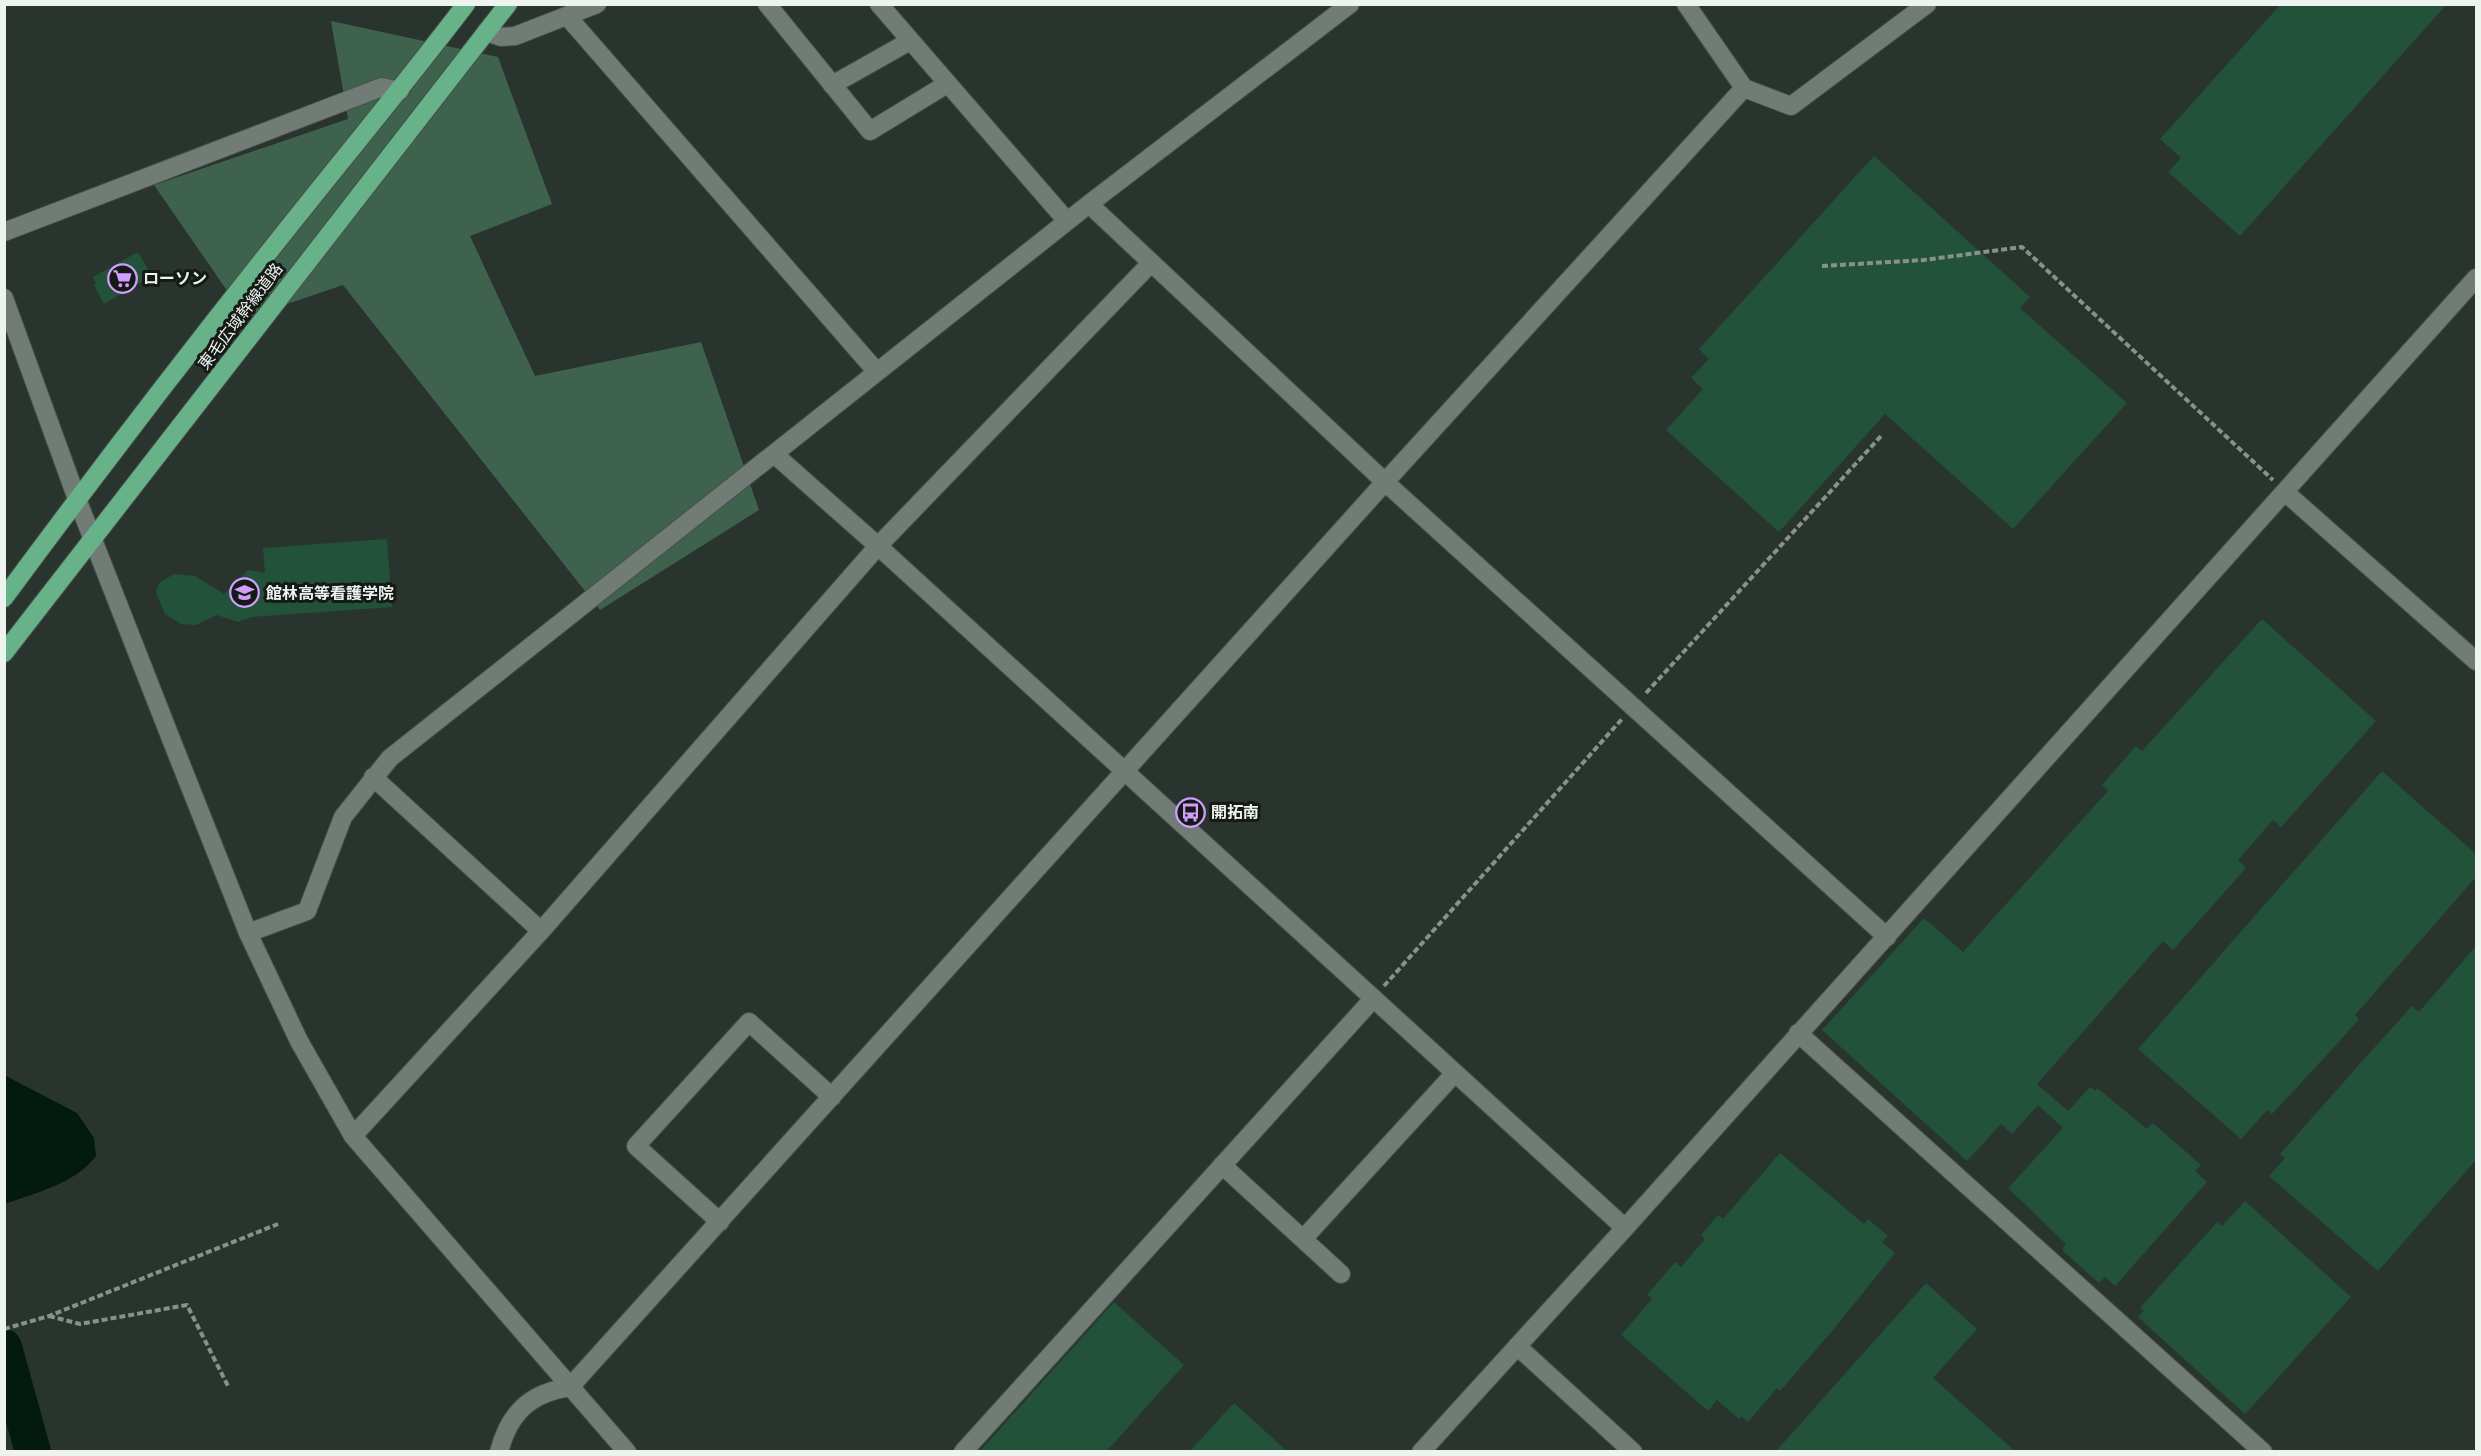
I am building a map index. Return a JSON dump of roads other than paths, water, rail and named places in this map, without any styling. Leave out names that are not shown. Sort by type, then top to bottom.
[{"type":"highway","name":"東毛広域幹線道路","points":[[4,598],[77,498],[280,238],[400,91],[466,4]]},
{"type":"highway","name":"東毛広域幹線道路","points":[[4,653],[508,4]]},
{"type":"street","points":[[486,32],[501,37],[514,36],[597,4]]},
{"type":"street","points":[[767,4],[870,131],[948,84]]},
{"type":"street","points":[[879,4],[1067,221]]},
{"type":"street","points":[[248,933],[307,911],[343,818],[390,758],[1067,221],[1350,4]]},
{"type":"street","points":[[1686,4],[1744,88],[1791,106],[1927,4]]},
{"type":"street","points":[[567,16],[877,372]]},
{"type":"street","points":[[832,84],[910,40]]},
{"type":"street","points":[[4,232],[382,87],[400,91]]},
{"type":"street","points":[[499,1452],[503,1436],[516,1413],[543,1394],[570,1387],[1125,774],[1385,482],[1744,88]]},
{"type":"street","points":[[1089,204],[1385,482],[1887,936]]},
{"type":"street","points":[[353,1136],[541,931],[878,546],[1151,263]]},
{"type":"street","points":[[1421,1452],[2286,493],[2476,278]]},
{"type":"street","points":[[4,298],[77,498],[248,933],[299,1041],[353,1136],[627,1452]]},
{"type":"street","points":[[774,454],[878,546],[1372,1000],[1625,1228]]},
{"type":"street","points":[[2286,493],[2476,661]]},
{"type":"street","points":[[373,777],[541,931]]},
{"type":"street","points":[[963,1452],[1372,1000]]},
{"type":"street","points":[[720,1222],[636,1146],[644,1137],[749,1022],[832,1097]]},
{"type":"street","points":[[1798,1033],[2263,1452]]},
{"type":"street","points":[[1304,1239],[1454,1074]]},
{"type":"street","points":[[1221,1165],[1341,1274]]},
{"type":"street","points":[[1517,1346],[1633,1452]]},
{"type":"waterway","points":[[4,1347],[33,1452]]},
{"type":"place","name":"ローソン","points":[[122,278]]},
{"type":"place","name":"館林高等看護学院","points":[[245,593]]},
{"type":"place","name":"開拓南","points":[[1190,812]]}]
